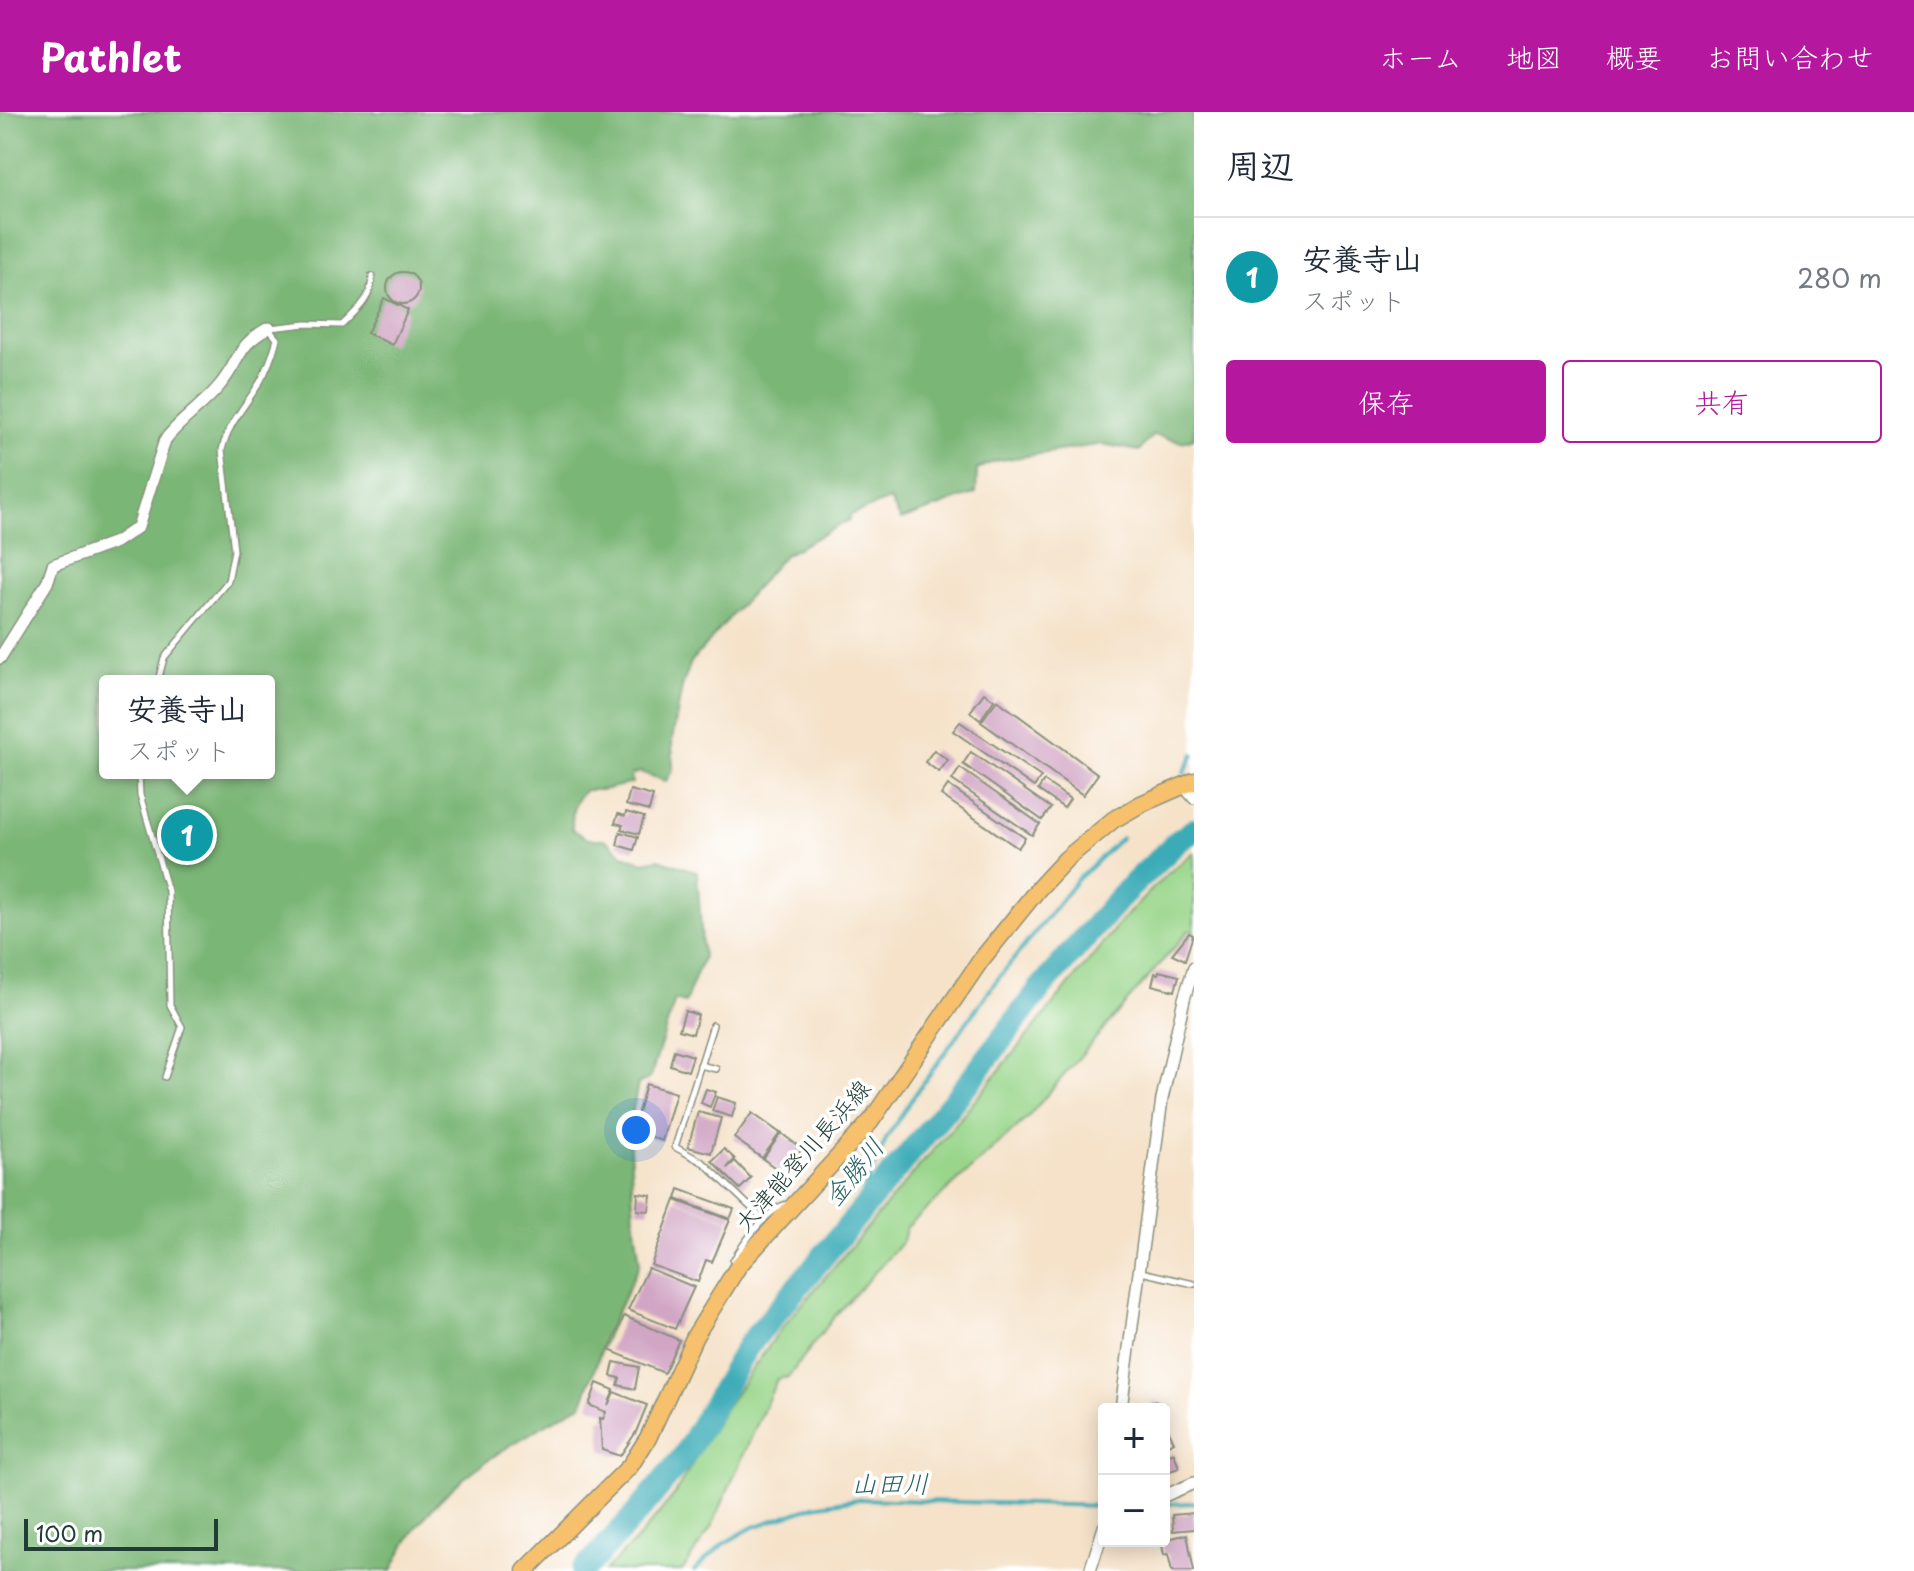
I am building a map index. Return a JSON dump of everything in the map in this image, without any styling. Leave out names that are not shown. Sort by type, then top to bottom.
[{"type":"main road","name":"大津能登川長浜線","points":[[525,1571],[630,1466],[648,1438],[695,1336],[739,1265],[871,1121],[981,960],[1039,888],[1066,859],[1113,820],[1141,804],[1190,789]]},
{"type":"street","points":[[0,658],[47,583],[53,565],[116,542],[138,527],[165,440],[219,386],[241,348],[252,337],[269,328]]},
{"type":"street","points":[[1122,1403],[1162,1099],[1194,967]]},
{"type":"street","points":[[1170,1493],[1194,1483]]},
{"type":"street","points":[[1090,1571],[1098,1546]]},
{"type":"lane","points":[[160,675],[164,658],[228,581],[234,550],[222,450],[225,435],[271,360],[277,339],[269,328],[306,324],[342,325],[366,301],[372,276]]},
{"type":"lane","points":[[139,779],[140,795],[168,891],[170,1005],[182,1027],[165,1077]]},
{"type":"lane","points":[[713,1025],[675,1147],[704,1163],[764,1220]]},
{"type":"lane","points":[[700,1065],[716,1069]]},
{"type":"lane","points":[[726,1284],[731,1263],[764,1220],[782,1204],[797,1203]]},
{"type":"lane","points":[[1140,1272],[1194,1284]]},
{"type":"green space","points":[[0,112],[1194,112],[1194,438],[1182,442],[1153,435],[1139,451],[1102,444],[995,461],[977,469],[976,493],[901,520],[890,500],[850,515],[849,520],[784,555],[691,662],[682,687],[672,740],[673,770],[666,781],[640,772],[631,775],[632,783],[603,790],[585,790],[575,803],[572,829],[588,839],[605,839],[623,855],[644,862],[659,859],[697,872],[703,957],[685,1003],[675,1000],[650,1078],[638,1084],[629,1130],[634,1220],[640,1263],[607,1334],[582,1404],[498,1453],[448,1492],[407,1541],[392,1571],[0,1571]]},
{"type":"green space","points":[[1194,852],[1194,932],[1189,930],[1027,1118],[906,1228],[903,1241],[835,1316],[788,1377],[777,1379],[712,1526],[682,1571],[605,1571],[642,1534],[674,1495],[727,1405],[780,1330],[963,1115],[1121,921],[1166,875]]},
{"type":"building","points":[[403,272],[414,277],[419,288],[414,299],[403,304],[392,299],[387,288],[392,277]]},
{"type":"building","points":[[384,298],[408,310],[392,345],[367,333]]},
{"type":"building","points":[[984,693],[994,700],[980,720],[970,712]]},
{"type":"building","points":[[997,700],[1098,774],[1083,795],[981,722]]},
{"type":"building","points":[[960,722],[1041,777],[1034,787],[953,731]]},
{"type":"building","points":[[934,750],[948,760],[939,772],[925,762]]},
{"type":"building","points":[[971,752],[1051,808],[1042,820],[963,764]]},
{"type":"building","points":[[960,768],[1040,824],[1032,835],[952,780]]},
{"type":"building","points":[[1044,781],[1070,799],[1064,808],[1038,790]]},
{"type":"building","points":[[948,785],[1025,838],[1018,848],[941,795]]},
{"type":"building","points":[[630,790],[653,796],[649,811],[626,805]]},
{"type":"building","points":[[626,812],[644,817],[639,834],[621,829],[623,825],[615,823],[618,814],[625,816]]},
{"type":"building","points":[[620,832],[638,837],[634,850],[617,845]]},
{"type":"building","points":[[1189,933],[1193,935],[1185,960],[1172,954]]},
{"type":"building","points":[[1159,971],[1179,976],[1175,991],[1152,985],[1155,973]]},
{"type":"building","points":[[685,1011],[698,1015],[693,1034],[679,1030]]},
{"type":"building","points":[[674,1050],[693,1056],[688,1071],[670,1065]]},
{"type":"building","points":[[646,1084],[676,1093],[662,1141],[633,1130]]},
{"type":"building","points":[[706,1089],[716,1092],[710,1107],[701,1103]]},
{"type":"building","points":[[717,1097],[736,1103],[732,1117],[712,1111]]},
{"type":"building","points":[[698,1112],[721,1118],[711,1153],[688,1147]]},
{"type":"building","points":[[752,1113],[780,1133],[762,1158],[734,1138]]},
{"type":"building","points":[[781,1133],[802,1149],[784,1174],[763,1159]]},
{"type":"building","points":[[724,1149],[735,1159],[727,1168],[735,1161],[751,1178],[740,1189],[712,1161]]},
{"type":"building","points":[[679,1189],[734,1209],[730,1219],[676,1199]]},
{"type":"building","points":[[638,1193],[651,1195],[649,1211],[637,1210]]},
{"type":"building","points":[[675,1200],[730,1220],[712,1262],[706,1260],[698,1282],[651,1265]]},
{"type":"building","points":[[648,1268],[694,1287],[675,1329],[628,1310]]},
{"type":"building","points":[[624,1316],[679,1340],[664,1373],[609,1350]]},
{"type":"building","points":[[614,1362],[639,1367],[635,1389],[618,1385],[620,1378],[611,1376]]},
{"type":"building","points":[[597,1383],[614,1390],[608,1405],[614,1392],[647,1405],[636,1432],[620,1456],[602,1450],[600,1418],[603,1419],[606,1412],[589,1405]]},
{"type":"building","points":[[1174,1453],[1179,1468],[1170,1471],[1170,1455]]},
{"type":"building","points":[[1194,1513],[1194,1529],[1173,1531],[1172,1515]]},
{"type":"building","points":[[1187,1534],[1194,1571],[1172,1571],[1168,1554],[1164,1555],[1162,1547],[1170,1547],[1170,1539]]},
{"type":"waterway","points":[[1184,773],[1194,754]]},
{"type":"waterway","name":"金勝川","points":[[583,1571],[684,1456],[747,1347],[970,1081],[1039,990],[1121,896],[1177,842],[1194,830]]},
{"type":"waterway","points":[[851,1220],[887,1137],[911,1100],[997,980],[1077,880],[1121,838]]},
{"type":"waterway","name":"山田川","points":[[694,1571],[723,1544],[751,1528],[814,1506],[857,1499],[1098,1506]]},
{"type":"waterway","name":"山田川","points":[[1170,1504],[1194,1503]]},
{"type":"place","name":"安養寺山","points":[[187,835]]}]
